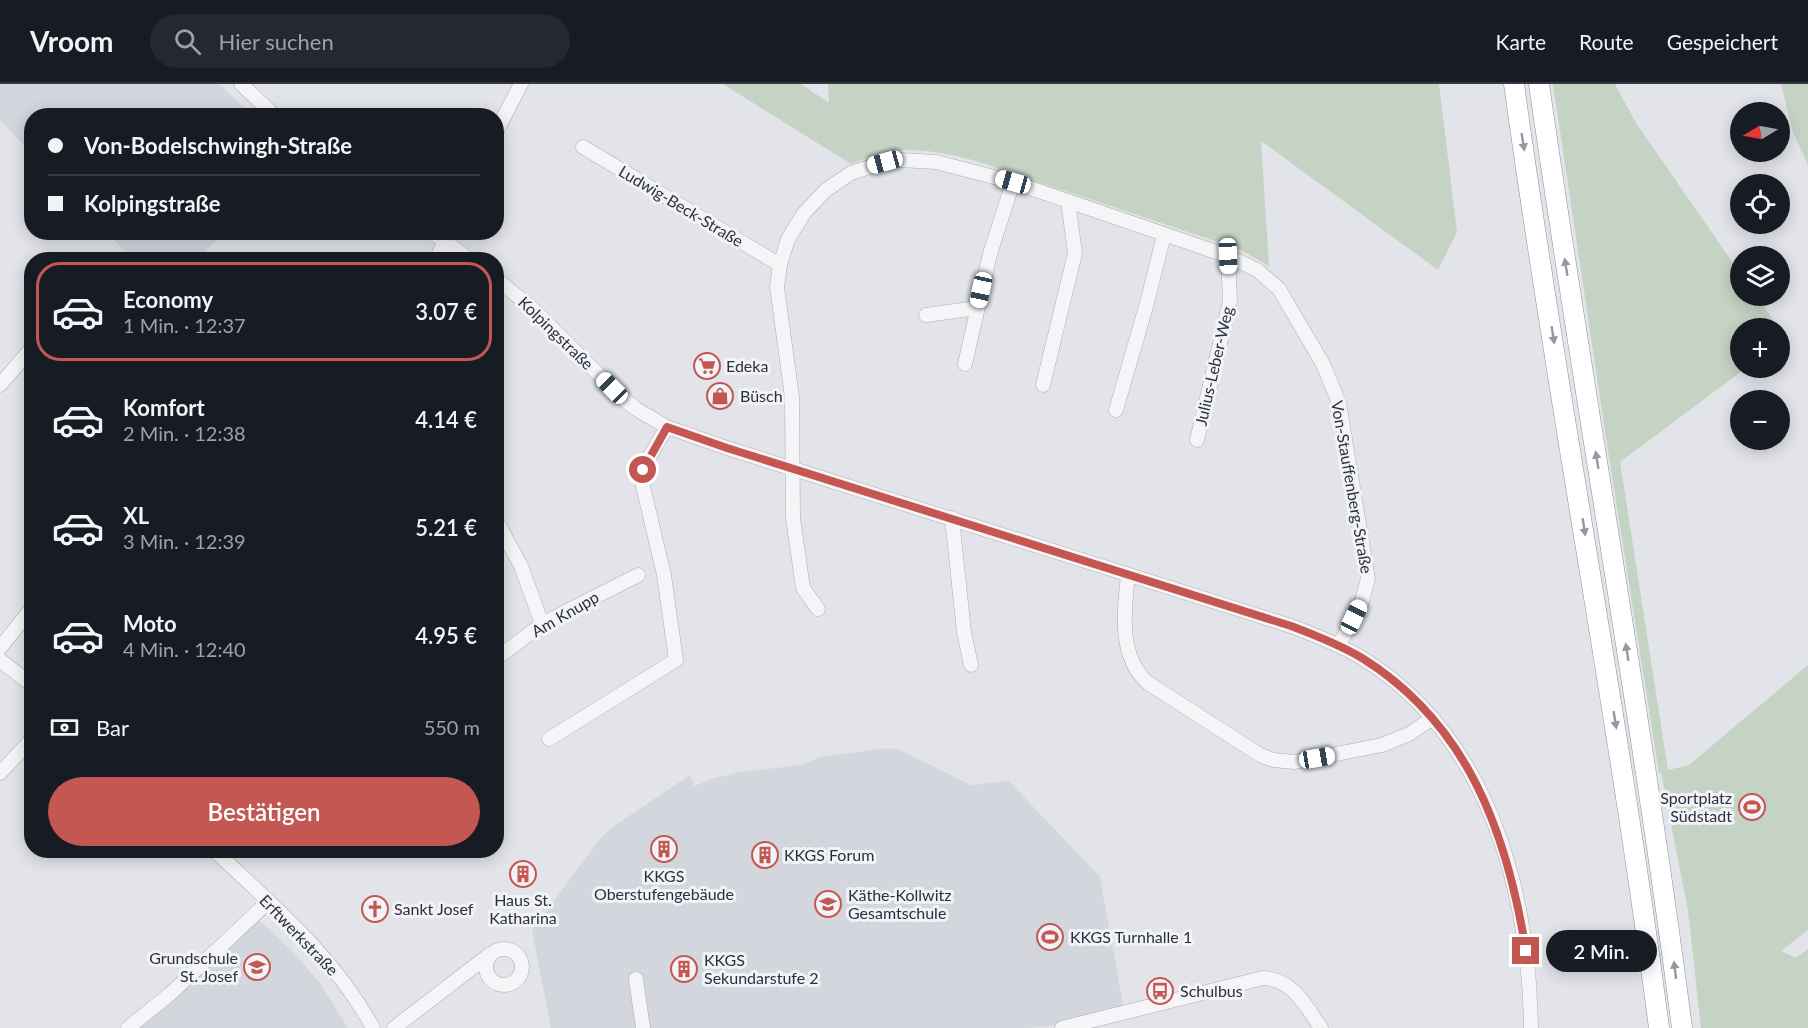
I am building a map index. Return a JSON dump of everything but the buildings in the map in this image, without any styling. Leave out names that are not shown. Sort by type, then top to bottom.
[{"type":"highway","points":[[1514,84],[1627,803],[1659,1028]]},
{"type":"highway","points":[[1539,84],[1647,776],[1682,1028]]},
{"type":"street","points":[[241,84],[266,108]]},
{"type":"street","points":[[504,117],[521,84]]},
{"type":"street","name":"Ludwig-Beck-Straße","points":[[584,147],[780,265]]},
{"type":"street","name":"Von-Stauffenberg-Straße","points":[[818,609],[803,588],[792,518],[792,397],[778,297],[780,265],[793,229],[811,205],[834,184],[865,167],[900,160],[917,160],[953,166],[1013,182],[1228,256],[1257,270],[1279,289],[1323,364],[1340,403],[1368,579],[1363,598],[1339,645]]},
{"type":"street","points":[[965,364],[990,254],[1013,182]]},
{"type":"street","points":[[1043,385],[1075,253],[1068,201]]},
{"type":"street","points":[[1116,410],[1164,235]]},
{"type":"street","points":[[450,240],[462,252]]},
{"type":"street","name":"Julius-Leber-Weg","points":[[1197,440],[1230,301],[1228,256]]},
{"type":"street","name":"Kolpingstraße","points":[[504,285],[531,306],[619,395],[648,417],[667,427],[1291,626],[1339,645],[1390,678],[1433,718],[1471,772],[1487,804],[1506,858],[1521,917],[1526,951],[1531,1028]]},
{"type":"street","points":[[926,315],[978,308]]},
{"type":"street","points":[[0,385],[24,357]]},
{"type":"street","points":[[549,739],[676,660],[664,574],[642,482],[644,466],[667,427]]},
{"type":"street","points":[[952,518],[964,632],[972,665]]},
{"type":"street","points":[[504,535],[521,566],[542,624]]},
{"type":"street","name":"Am Knupp","points":[[504,653],[542,624],[638,574]]},
{"type":"street","points":[[1128,574],[1125,615],[1129,650],[1134,669],[1148,683],[1260,755],[1273,760],[1295,762],[1382,745],[1409,734],[1433,718]]},
{"type":"street","points":[[0,648],[24,618]]},
{"type":"street","points":[[0,660],[24,679]]},
{"type":"street","points":[[0,773],[24,748]]},
{"type":"street","name":"Erftwerkstraße","points":[[223,858],[269,901],[334,969],[357,1000],[373,1028]]},
{"type":"street","points":[[128,1028],[164,1000],[269,901]]},
{"type":"street","points":[[394,1028],[489,955]]},
{"type":"street","points":[[1062,1028],[1258,978],[1278,980],[1288,985],[1297,993],[1321,1028]]},
{"type":"street","points":[[636,979],[643,1028]]},
{"type":"shaded area","points":[[0,84],[219,84],[245,108],[24,108],[24,146],[0,120]]},
{"type":"shaded area","points":[[114,240],[217,240],[204,252],[125,252]]},
{"type":"shaded area","name":"Käthe-Kollwitz Gesamtschule","points":[[889,748],[900,750],[971,785],[1009,781],[1100,877],[1124,1010],[1049,1026],[1028,1028],[551,1028],[532,930],[600,839],[611,828],[690,775],[694,786],[740,772],[803,765],[820,757]]},
{"type":"shaded area","name":"Grundschule St. Josef","points":[[259,920],[293,952],[320,983],[348,1028],[139,1028],[167,1006]]},
{"type":"green space","points":[[723,84],[801,84],[829,103],[828,84],[1439,84],[1457,232],[1438,270],[1261,141],[1269,266],[1239,249],[964,158],[927,151],[902,150],[875,155],[851,164]]},
{"type":"green space","points":[[1553,84],[1615,84],[1636,123],[1730,259],[1730,306],[1763,306],[1772,318],[1730,318],[1730,378],[1733,378],[1620,462],[1668,770],[1689,765],[1808,665],[1808,930],[1781,951],[1796,958],[1808,949],[1808,1028],[1701,1028],[1688,911],[1661,772],[1659,773]]},
{"type":"green space","points":[[1781,84],[1808,84],[1808,165],[1793,132],[1790,102],[1786,102]]},
{"type":"place","name":"Edeka","points":[[707,366]]},
{"type":"place","name":"Büsch","points":[[720,396]]},
{"type":"place","name":"Sportplatz Südstadt","points":[[1752,807]]},
{"type":"place","name":"KKGS Oberstufengebäude","points":[[664,849]]},
{"type":"place","name":"KKGS Forum","points":[[765,855]]},
{"type":"place","name":"Haus St. Katharina","points":[[523,874]]},
{"type":"place","name":"Käthe-Kollwitz Gesamtschule","points":[[828,904]]},
{"type":"place","name":"Sankt Josef","points":[[375,909]]},
{"type":"place","name":"KKGS Turnhalle 1","points":[[1050,937]]},
{"type":"place","name":"Grundschule St. Josef","points":[[257,967]]},
{"type":"place","name":"KKGS Sekundarstufe 2","points":[[684,969]]},
{"type":"place","name":"Schulbus","points":[[1160,991]]},
{"type":"route","points":[[643,470],[667,427],[1291,626],[1352,652],[1403,688],[1433,718],[1471,772],[1487,804],[1506,858],[1521,917],[1526,951]]}]
